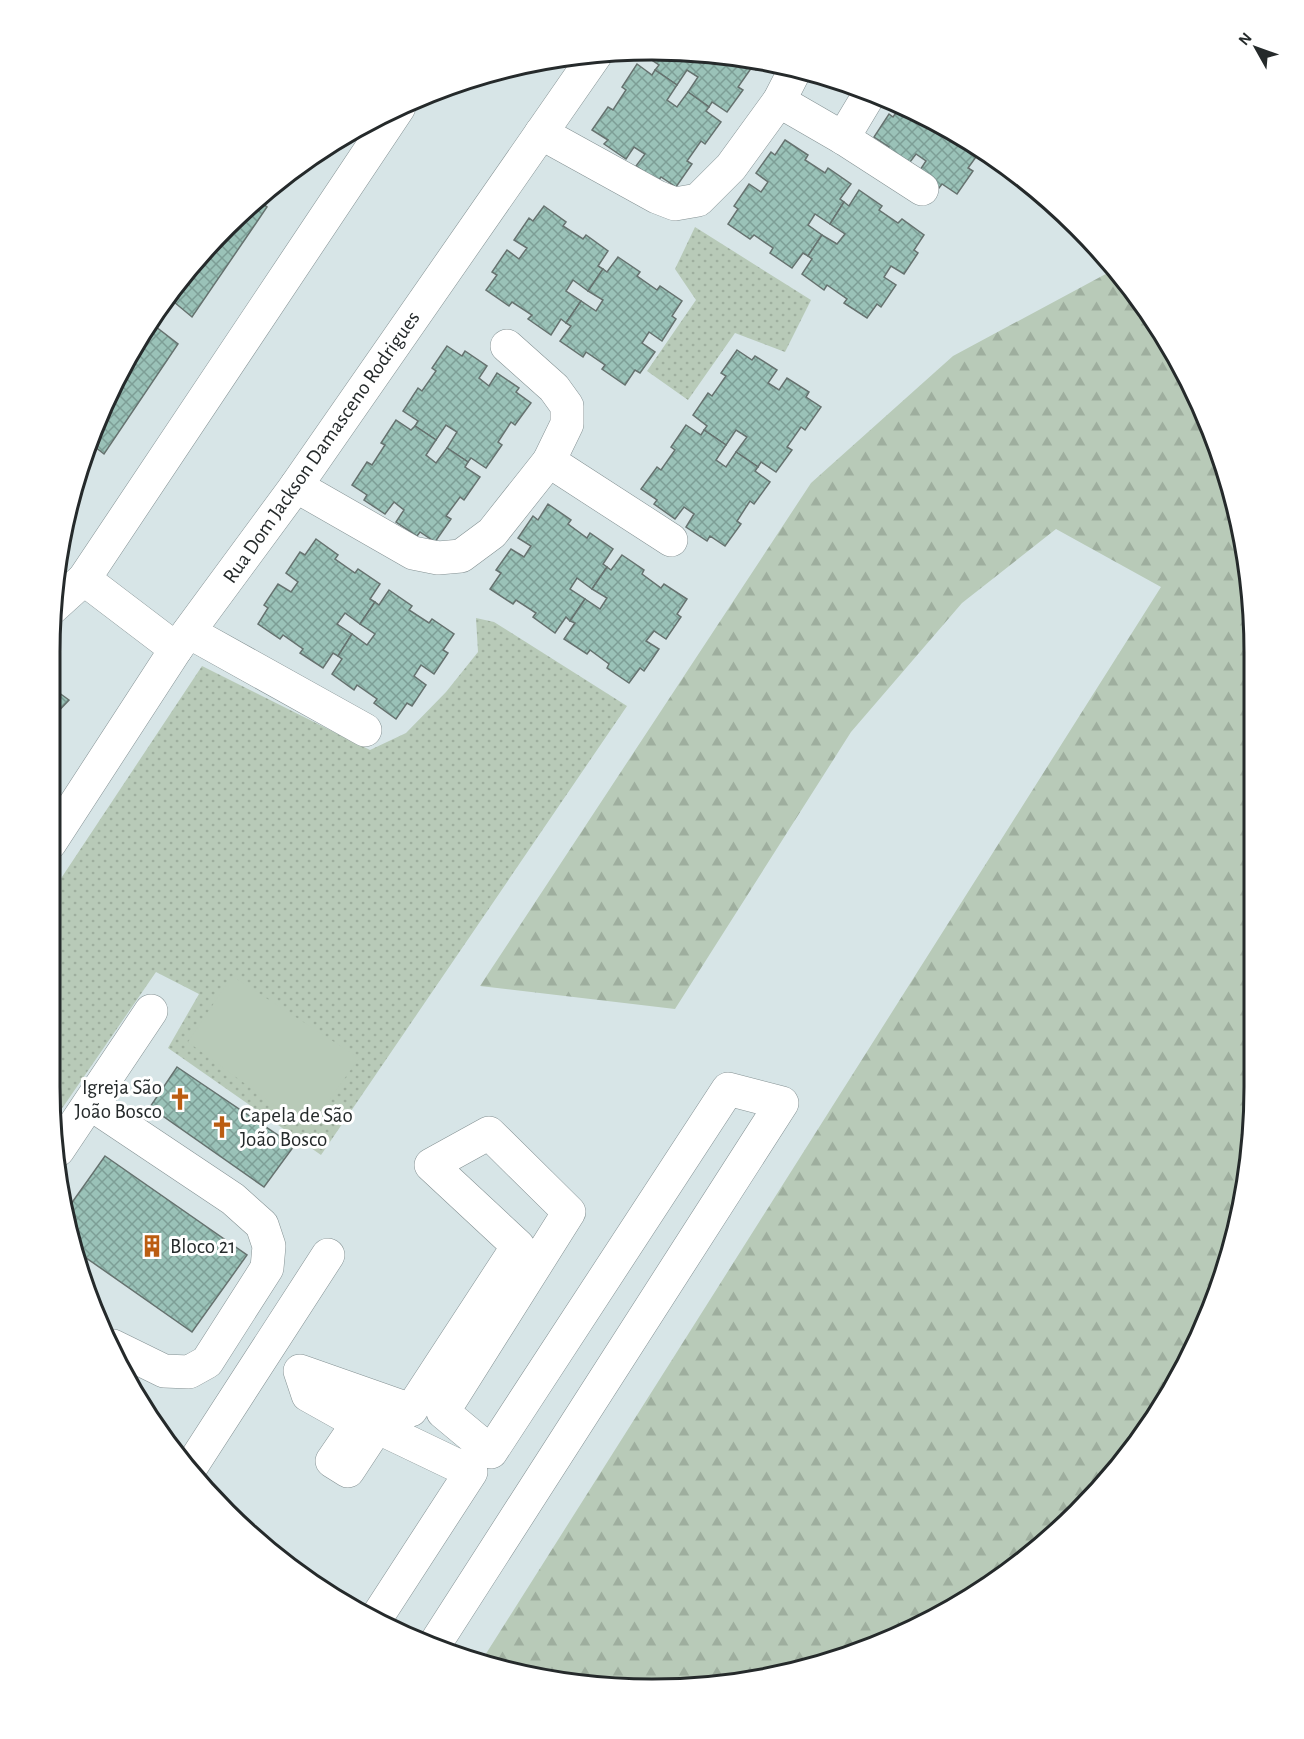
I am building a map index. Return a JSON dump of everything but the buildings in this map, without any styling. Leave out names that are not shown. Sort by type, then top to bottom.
[{"type":"street","name":"Rua Dom Jackson Damasceno Rodrigues","points":[[60,828],[183,641],[296,486],[589,63]]},
{"type":"street","points":[[541,134],[657,197],[675,204],[698,200],[731,167],[779,101],[791,77]]},
{"type":"street","points":[[843,138],[866,100]]},
{"type":"street","points":[[779,101],[843,138],[922,189]]},
{"type":"street","points":[[63,598],[84,579],[389,121]]},
{"type":"street","points":[[296,486],[413,553],[438,558],[461,556],[492,533],[549,461],[567,424],[567,406],[554,388],[507,346]]},
{"type":"street","points":[[549,461],[671,540]]},
{"type":"street","points":[[84,579],[183,641],[365,730]]},
{"type":"street","points":[[63,1143],[152,1011]]},
{"type":"street","points":[[380,1613],[471,1472],[377,1427],[348,1472],[332,1461],[358,1423],[308,1395],[300,1371],[411,1410],[518,1246],[431,1165],[489,1133],[568,1212],[443,1412],[491,1452],[728,1089],[782,1102],[438,1639]]},
{"type":"street","points":[[91,1104],[233,1199],[262,1225],[269,1246],[267,1268],[207,1362],[189,1372],[164,1371],[122,1350]]},
{"type":"street","points":[[194,1462],[328,1255]]},
{"type":"green space","points":[[695,227],[811,300],[785,352],[735,333],[688,400],[647,371],[696,300],[675,269]]},
{"type":"green space","points":[[1107,274],[1144,323],[1183,390],[1213,462],[1224,499],[1233,537],[1243,613],[1244,1087],[1243,1126],[1233,1202],[1213,1277],[1199,1314],[1165,1383],[1122,1447],[1097,1477],[1071,1506],[1012,1557],[948,1600],[914,1618],[842,1648],[805,1659],[767,1668],[691,1678],[613,1678],[575,1674],[537,1668],[485,1655],[1161,587],[1056,529],[962,603],[851,732],[675,1009],[480,986],[811,483],[953,356]]},
{"type":"green space","points":[[476,618],[494,622],[627,706],[321,1155],[168,1048],[199,994],[156,972],[61,1110],[60,880],[202,666],[370,750],[406,733],[446,692],[478,652]]},
{"type":"green space","points":[[232,976],[359,1058],[308,1130],[188,1042]]},
{"type":"place","name":"Igreja São João Bosco","points":[[180,1099]]},
{"type":"place","name":"Capela de São João Bosco","points":[[222,1127]]},
{"type":"place","name":"Bloco 21","points":[[152,1246]]}]
